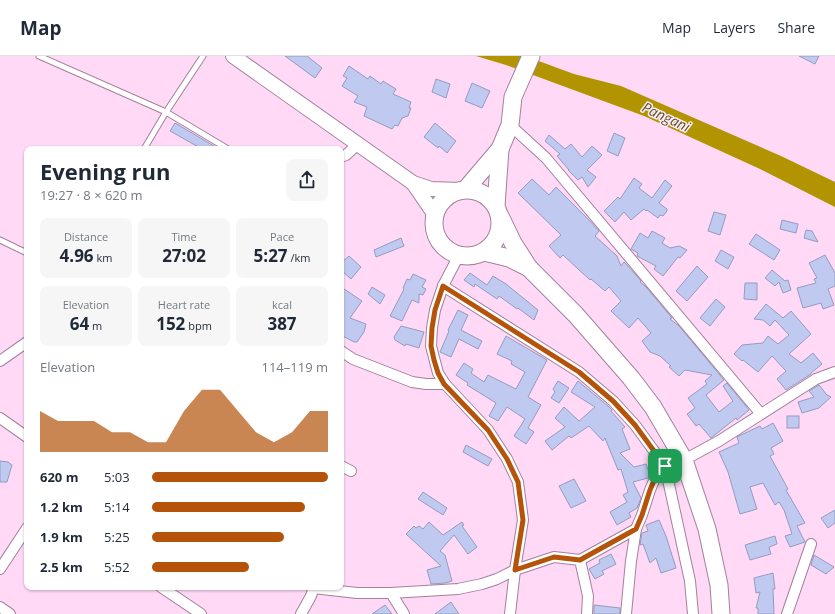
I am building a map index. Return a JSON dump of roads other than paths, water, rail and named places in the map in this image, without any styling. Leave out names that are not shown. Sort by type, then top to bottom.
[{"type":"highway","points":[[464,190],[500,149],[510,125],[513,97],[531,56]]},
{"type":"highway","points":[[500,149],[498,211],[500,226],[498,236],[492,245],[484,252],[472,256],[459,255],[447,250],[439,240],[434,228],[435,215],[440,204],[449,195],[464,190],[475,190],[491,199],[498,211],[513,243],[529,268],[576,315],[631,378],[653,407],[684,460],[707,528],[719,585],[721,614]]},
{"type":"highway","points":[[484,252],[509,258],[529,268]]},
{"type":"main road","points":[[233,56],[413,183],[431,189],[464,190]]},
{"type":"main road","points":[[413,183],[435,215]]},
{"type":"street","points":[[510,125],[546,158],[761,414]]},
{"type":"street","points":[[344,156],[358,144]]},
{"type":"street","points":[[459,255],[443,286],[435,310],[431,346],[438,373],[444,384],[488,430],[507,459],[518,482],[523,520],[510,614]]},
{"type":"street","points":[[443,286],[579,372],[613,401],[635,425],[665,466],[690,580],[693,614]]},
{"type":"street","points":[[0,361],[24,344]]},
{"type":"street","points":[[344,353],[353,359],[412,382],[444,384]]},
{"type":"street","points":[[626,614],[631,561],[636,529],[656,476],[665,466],[684,460],[719,441],[816,379],[835,372]]},
{"type":"street","points":[[0,418],[24,435]]},
{"type":"street","points":[[344,468],[351,471]]},
{"type":"street","points":[[335,590],[357,593],[391,593],[458,589],[497,579],[515,570],[554,557],[580,560],[636,529]]},
{"type":"street","points":[[0,569],[24,533]]},
{"type":"street","points":[[787,614],[810,544]]},
{"type":"street","points":[[580,560],[588,596],[587,614]]},
{"type":"street","points":[[165,590],[201,614]]},
{"type":"street","points":[[301,614],[311,596],[312,590]]},
{"type":"street","points":[[391,593],[404,614]]},
{"type":"street","points":[[0,607],[10,614]]},
{"type":"lane","points":[[39,56],[166,112],[223,146]]},
{"type":"lane","points":[[146,146],[203,56]]},
{"type":"lane","points":[[0,240],[24,252]]},
{"type":"water","name":"Pangani","points":[[476,56],[525,56],[574,74],[621,86],[781,156],[835,182],[835,207],[760,169],[644,116],[506,65]]}]
